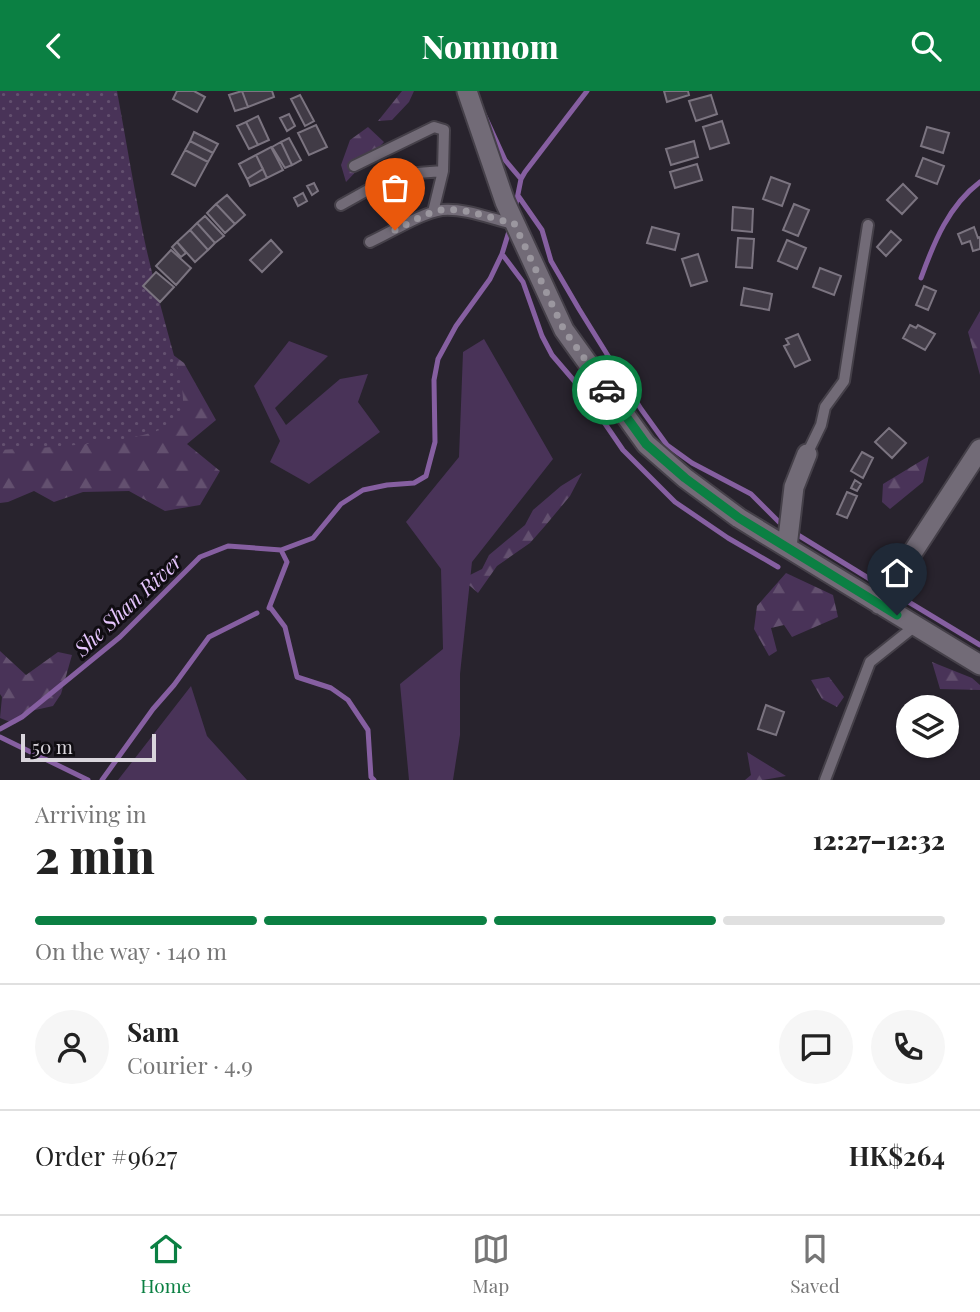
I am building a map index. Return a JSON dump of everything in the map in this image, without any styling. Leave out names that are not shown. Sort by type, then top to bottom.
[{"type":"street","points":[[467,91],[507,216],[564,330],[646,444],[708,495],[787,547],[980,665]]},
{"type":"street","points":[[879,604],[980,449]]},
{"type":"street","points":[[787,547],[794,487],[807,454]]},
{"type":"lane","points":[[354,166],[434,127],[440,127],[444,130],[443,171],[433,212]]},
{"type":"lane","points":[[341,205],[382,182],[405,174],[443,171]]},
{"type":"lane","points":[[370,242],[433,212],[445,210],[507,216]]},
{"type":"lane","points":[[807,454],[821,425],[825,407],[845,381],[868,225]]},
{"type":"lane","points":[[825,780],[870,662],[915,626]]},
{"type":"green space","points":[[0,91],[117,91],[144,238],[180,376],[183,400],[181,414],[165,428],[121,440],[0,450]]},
{"type":"green space","points":[[402,91],[414,91],[409,102],[392,120],[378,121]]},
{"type":"green space","points":[[368,127],[384,142],[346,182],[341,165],[350,140]]},
{"type":"green space","points":[[980,311],[980,375],[968,332]]},
{"type":"green space","points":[[484,339],[553,459],[472,562],[460,674],[460,735],[453,780],[409,780],[400,684],[443,649],[441,569],[406,522],[459,457],[463,352]]},
{"type":"green space","points":[[289,341],[328,356],[275,408],[286,425],[340,379],[368,374],[358,402],[380,432],[309,484],[270,462],[280,441],[254,386]]},
{"type":"green space","points":[[164,348],[184,363],[216,420],[187,444],[220,471],[200,505],[165,511],[129,491],[83,492],[54,502],[34,491],[0,503],[0,384]]},
{"type":"green space","points":[[929,456],[923,482],[890,509],[882,502],[883,484]]},
{"type":"green space","points":[[582,473],[570,496],[545,526],[530,543],[497,566],[478,593],[462,579],[482,569],[489,555],[525,525],[533,510],[561,486]]},
{"type":"green space","points":[[786,573],[833,595],[838,617],[792,637],[784,625],[771,628],[777,651],[769,656],[754,629],[757,606]]},
{"type":"green space","points":[[0,651],[26,675],[58,652],[72,655],[61,694],[53,706],[22,713],[15,724],[0,718]]},
{"type":"green space","points":[[932,662],[972,678],[980,685],[980,690],[940,689]]},
{"type":"green space","points":[[829,677],[844,697],[837,707],[822,699],[811,680]]},
{"type":"green space","points":[[191,686],[207,736],[247,780],[118,780]]},
{"type":"green space","points":[[747,752],[786,776],[745,780],[751,775]]},
{"type":"building","points":[[177,91],[194,91],[205,97],[197,112],[173,99]]},
{"type":"building","points":[[242,91],[272,91],[274,97],[248,107]]},
{"type":"building","points":[[242,91],[248,107],[235,111],[229,95]]},
{"type":"building","points":[[664,91],[688,91],[689,95],[667,102]]},
{"type":"building","points":[[300,95],[314,121],[305,126],[291,99]]},
{"type":"building","points":[[711,95],[717,114],[696,121],[689,101]]},
{"type":"building","points":[[289,114],[295,126],[287,131],[280,118]]},
{"type":"building","points":[[258,116],[269,140],[258,145],[246,122]]},
{"type":"building","points":[[722,121],[729,143],[710,149],[703,127]]},
{"type":"building","points":[[246,122],[258,145],[249,149],[237,126]]},
{"type":"building","points":[[316,125],[327,147],[309,155],[298,133]]},
{"type":"building","points":[[927,127],[949,133],[943,153],[921,146]]},
{"type":"building","points":[[194,132],[218,144],[213,153],[190,141]]},
{"type":"building","points":[[289,138],[301,160],[292,165],[281,142]]},
{"type":"building","points":[[190,141],[213,153],[208,162],[185,150]]},
{"type":"building","points":[[694,141],[698,157],[671,165],[666,149]]},
{"type":"building","points":[[281,142],[292,165],[285,168],[272,147]]},
{"type":"building","points":[[271,147],[283,170],[267,178],[256,155]]},
{"type":"building","points":[[185,150],[208,162],[195,186],[172,174]]},
{"type":"building","points":[[256,155],[263,169],[247,179],[239,164]]},
{"type":"building","points":[[923,158],[944,166],[937,184],[916,176]]},
{"type":"building","points":[[697,164],[702,180],[675,188],[670,172]]},
{"type":"building","points":[[263,169],[267,178],[250,186],[247,179]]},
{"type":"building","points":[[771,177],[790,184],[782,206],[763,199]]},
{"type":"building","points":[[314,183],[318,191],[312,195],[307,186]]},
{"type":"building","points":[[903,184],[917,198],[902,214],[887,200]]},
{"type":"building","points":[[303,193],[307,201],[298,206],[294,198]]},
{"type":"building","points":[[227,195],[245,215],[235,224],[216,204]]},
{"type":"building","points":[[216,204],[235,224],[225,233],[207,213]]},
{"type":"building","points":[[794,204],[809,210],[798,236],[783,230]]},
{"type":"building","points":[[733,207],[753,209],[752,232],[732,230]]},
{"type":"building","points":[[205,216],[224,236],[215,243],[197,223]]},
{"type":"building","points":[[197,223],[215,243],[208,250],[190,230]]},
{"type":"building","points":[[652,227],[679,234],[675,250],[647,243]]},
{"type":"building","points":[[974,227],[978,238],[980,237],[980,249],[973,251],[970,241],[962,244],[958,234]]},
{"type":"building","points":[[190,230],[208,250],[195,262],[177,242]]},
{"type":"building","points":[[891,231],[901,240],[886,256],[877,247]]},
{"type":"building","points":[[738,238],[754,239],[752,268],[736,267]]},
{"type":"building","points":[[271,240],[282,252],[262,272],[250,260]]},
{"type":"building","points":[[787,240],[806,248],[797,269],[778,261]]},
{"type":"building","points":[[177,242],[186,253],[181,257],[172,247]]},
{"type":"building","points":[[171,250],[191,268],[176,285],[156,266]]},
{"type":"building","points":[[698,254],[707,281],[691,286],[682,259]]},
{"type":"building","points":[[820,268],[841,276],[834,295],[813,287]]},
{"type":"building","points":[[156,272],[174,287],[160,302],[143,286]]},
{"type":"building","points":[[924,286],[936,291],[928,310],[916,305]]},
{"type":"building","points":[[744,288],[772,294],[769,310],[741,305]]},
{"type":"building","points":[[910,325],[916,328],[918,325],[935,334],[925,350],[903,338]]},
{"type":"building","points":[[798,334],[810,360],[795,367],[784,346],[789,344],[786,339]]},
{"type":"building","points":[[889,428],[906,443],[892,458],[875,442]]},
{"type":"building","points":[[862,452],[873,458],[863,478],[851,471]]},
{"type":"building","points":[[855,480],[861,484],[857,491],[851,488]]},
{"type":"building","points":[[847,492],[857,496],[847,518],[837,514]]},
{"type":"building","points":[[766,705],[784,712],[776,735],[758,729]]},
{"type":"waterway","name":"She Shan River","points":[[515,209],[525,172],[587,91]]},
{"type":"waterway","points":[[484,114],[505,160],[521,179]]},
{"type":"waterway","points":[[921,278],[937,238],[951,213],[980,182]]},
{"type":"waterway","points":[[519,197],[542,230],[551,261],[579,309],[641,409],[667,445],[692,463],[751,494],[781,524]]},
{"type":"waterway","name":"She Shan River","points":[[0,729],[22,717],[120,637],[200,557],[228,546],[281,550],[313,538],[341,504],[363,490],[414,483],[426,476],[435,442],[434,380],[438,359],[456,326],[490,279],[510,228]]},
{"type":"waterway","points":[[502,254],[523,282],[542,336],[552,355],[582,390],[623,450],[675,502],[728,538],[778,567]]},
{"type":"waterway","points":[[798,535],[878,584]]},
{"type":"waterway","points":[[269,608],[287,562],[281,550]]},
{"type":"waterway","points":[[897,595],[980,645]]},
{"type":"waterway","points":[[270,607],[285,627],[297,677],[331,688],[348,700],[368,730],[371,777],[374,780]]},
{"type":"waterway","points":[[102,780],[209,637],[257,613]]},
{"type":"waterway","points":[[0,737],[88,780]]},
{"type":"way so far","points":[[395,230],[433,212],[445,210],[478,214],[514,223],[564,330],[607,390]]},
{"type":"route","points":[[607,390],[646,444],[685,478],[739,518],[897,615]]}]
